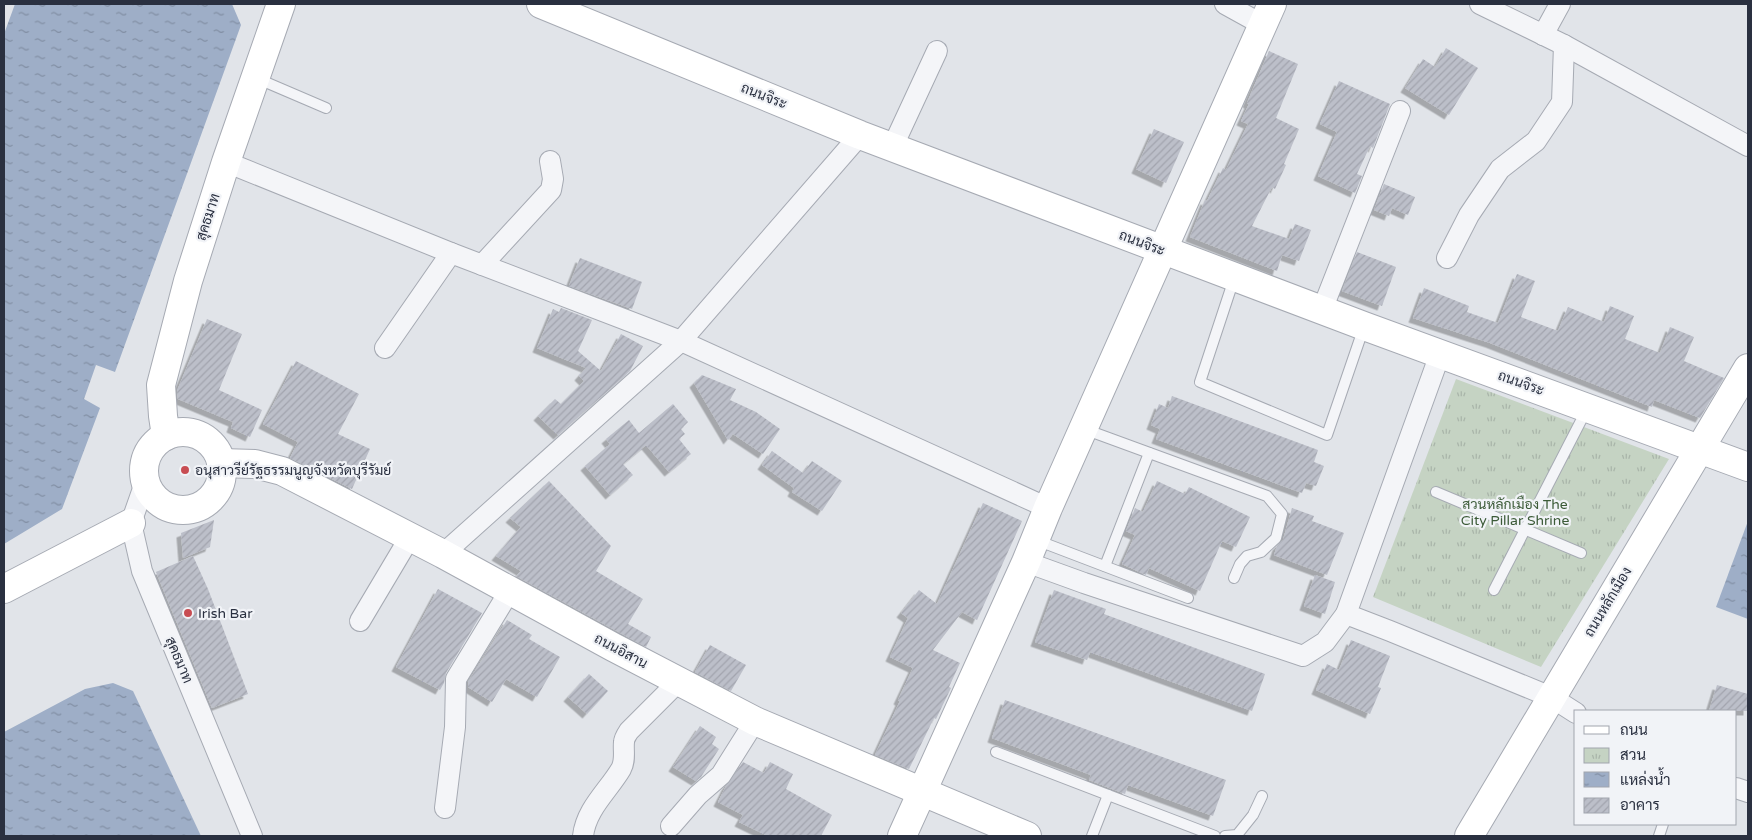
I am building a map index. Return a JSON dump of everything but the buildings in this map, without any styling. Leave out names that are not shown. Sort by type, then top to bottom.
[{"type":"street","name":"สุคธมาท","points":[[166,436],[162,416],[161,385],[188,280],[226,162],[281,4]]},
{"type":"street","name":"ถนนจิระ","points":[[541,4],[892,148],[1234,278],[1748,467]]},
{"type":"street","points":[[902,836],[1031,550],[1267,14],[1225,4]]},
{"type":"street","points":[[1480,4],[1564,45],[1748,146]]},
{"type":"street","points":[[1543,35],[1560,4]]},
{"type":"street","points":[[1447,258],[1469,215],[1500,169],[1536,141],[1562,102],[1564,45]]},
{"type":"street","points":[[892,148],[937,51]]},
{"type":"street","points":[[1322,310],[1400,111]]},
{"type":"street","points":[[443,554],[681,341],[860,135]]},
{"type":"street","points":[[482,265],[552,190],[550,161]]},
{"type":"street","points":[[226,162],[451,253],[681,341],[1048,508]]},
{"type":"street","points":[[385,348],[451,253]]},
{"type":"street","points":[[1031,550],[1084,583],[1303,656],[1326,642],[1346,614],[1440,354]]},
{"type":"street","name":"ถนนหลักเมือง","points":[[1469,836],[1748,368]]},
{"type":"street","points":[[178,432],[191,433],[204,438],[213,446],[220,457],[221,482],[215,493],[196,508],[183,510],[171,507],[159,502],[151,492],[146,480],[145,467],[148,454],[155,444],[166,436],[178,432]]},
{"type":"street","name":"ถนนอิสาน","points":[[221,463],[255,464],[282,471],[443,554],[509,592],[756,721],[1017,834]]},
{"type":"street","points":[[4,589],[131,523],[146,480]]},
{"type":"street","name":"สุคธมาท","points":[[131,523],[142,571],[252,836]]},
{"type":"street","points":[[360,621],[410,537]]},
{"type":"street","points":[[445,808],[455,727],[456,679],[509,592]]},
{"type":"street","points":[[1346,614],[1551,697],[1574,713]]},
{"type":"street","points":[[583,836],[584,826],[595,804],[622,767],[625,754],[624,741],[629,731],[679,681]]},
{"type":"street","points":[[671,826],[698,795],[721,775],[756,721]]},
{"type":"lane","points":[[255,78],[326,108]]},
{"type":"lane","points":[[1234,278],[1200,382],[1327,435],[1364,326]]},
{"type":"lane","points":[[1494,590],[1587,408]]},
{"type":"lane","points":[[1084,430],[1267,496],[1282,514],[1276,538],[1261,552],[1247,556],[1240,564],[1234,578]]},
{"type":"lane","points":[[1105,566],[1149,454]]},
{"type":"lane","points":[[1436,492],[1526,528],[1581,553]]},
{"type":"lane","points":[[1031,550],[1105,566],[1188,598]]},
{"type":"lane","points":[[996,752],[1215,836]]},
{"type":"lane","points":[[1092,836],[1108,795]]},
{"type":"lane","points":[[1225,836],[1237,835],[1253,815],[1262,796]]},
{"type":"green space","name":"สวนหลักเมือง The City Pillar Shrine","points":[[1456,379],[1669,459],[1541,667],[1373,597]]},
{"type":"water","points":[[15,4],[232,4],[241,25],[115,372],[96,365],[84,399],[100,408],[62,509],[4,544],[4,34]]},
{"type":"water","points":[[1748,521],[1748,619],[1716,607]]},
{"type":"water","points":[[113,683],[133,691],[201,836],[4,836],[4,732],[85,689]]},
{"type":"place","name":"อนุสาวรีย์รัฐธรรมนูญจังหวัดบุรีรัมย์","points":[[185,470]]},
{"type":"place","name":"Irish Bar","points":[[188,613]]}]
